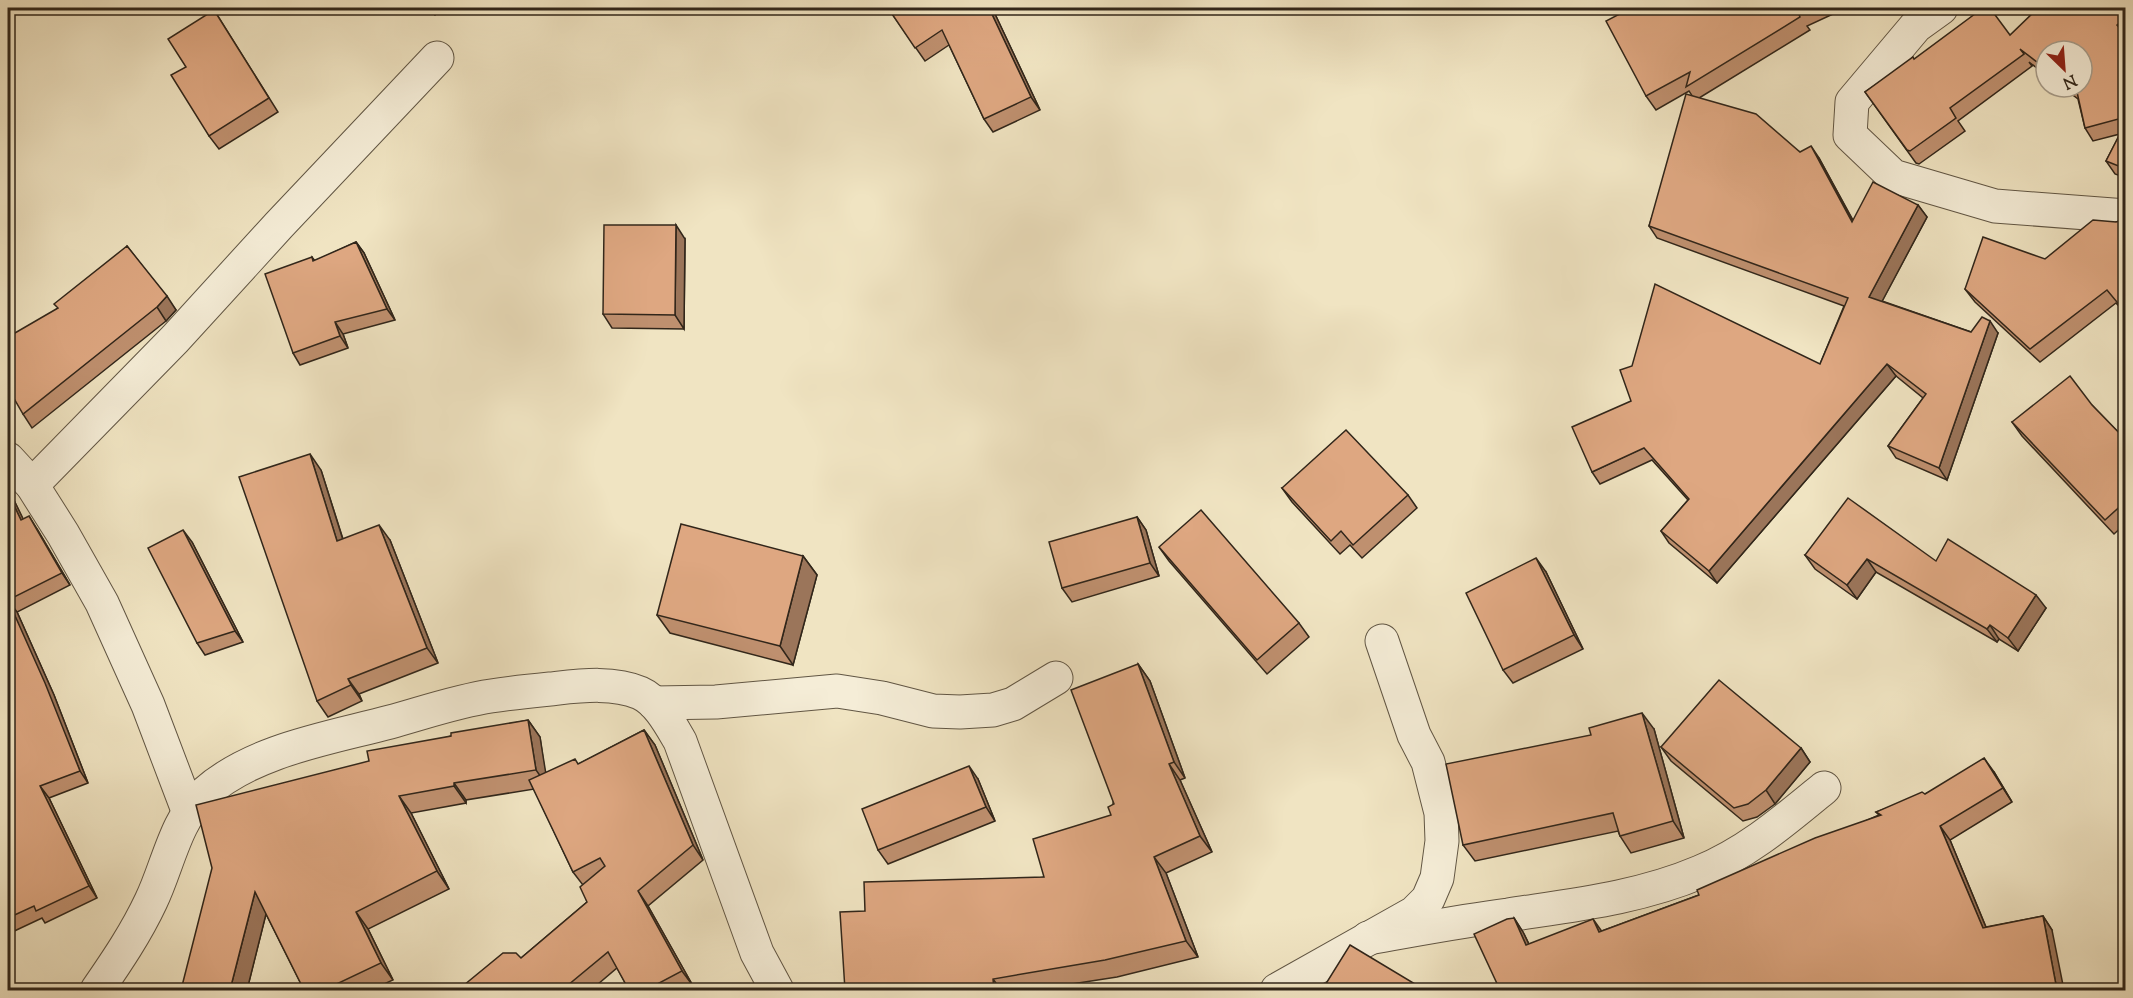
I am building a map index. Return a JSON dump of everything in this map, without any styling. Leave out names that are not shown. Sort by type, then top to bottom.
[{"type":"street","points":[[1941,8],[1916,26],[1852,102],[1850,135],[1893,176],[1995,206],[2126,216]]},
{"type":"street","points":[[32,485],[175,339],[437,58]]},
{"type":"street","points":[[8,459],[32,485],[102,603],[148,705],[189,813]]},
{"type":"street","points":[[1277,990],[1414,913],[1428,899],[1437,878],[1442,842],[1441,813],[1428,762],[1414,735],[1382,641]]},
{"type":"street","points":[[654,703],[716,702],[837,691],[882,698],[948,713],[993,710],[1013,704],[1056,678]]},
{"type":"street","points":[[97,990],[132,940],[189,813],[204,794],[218,782],[246,766],[294,747],[490,696],[579,686],[624,688],[642,694],[654,703],[680,741],[757,953],[777,990]]},
{"type":"street","points":[[1368,938],[1605,900],[1660,886],[1701,872],[1761,839],[1824,788]]},
{"type":"building","points":[[888,8],[989,8],[1031,97],[984,119],[942,30],[915,48]]},
{"type":"building","points":[[1631,8],[1808,8],[1798,12],[1800,17],[1686,87],[1690,72],[1646,96],[1606,21]]},
{"type":"building","points":[[1983,8],[1990,8],[2010,35],[2038,8],[2125,8],[2126,17],[2117,25],[2126,36],[2126,117],[2085,128],[2079,99],[2094,99],[2094,39],[2034,39],[2034,60],[2020,49],[2024,54],[1950,108],[1956,118],[1910,151],[1865,92],[1913,57],[1914,59]]},
{"type":"building","points":[[214,10],[269,98],[209,136],[171,75],[186,67],[168,39]]},
{"type":"building","points":[[1686,94],[1756,114],[1800,152],[1811,146],[1852,222],[1873,182],[1918,205],[1869,297],[1971,332],[1982,317],[1990,321],[1939,468],[1888,446],[1926,394],[1887,364],[1709,571],[1661,531],[1689,499],[1644,448],[1592,472],[1572,427],[1631,401],[1620,370],[1632,366],[1655,284],[1820,364],[1848,298],[1649,226]]},
{"type":"building","points":[[2126,122],[2126,169],[2106,161]]},
{"type":"building","points":[[2126,219],[2126,313],[2107,290],[2030,349],[1965,289],[1983,237],[2045,259],[2093,220],[2116,222]]},
{"type":"building","points":[[604,225],[676,225],[675,315],[603,314]]},
{"type":"building","points":[[356,242],[387,309],[335,322],[340,336],[293,353],[265,274],[312,257],[313,261]]},
{"type":"building","points":[[127,246],[167,296],[157,307],[23,414],[8,388],[8,337],[58,308],[54,304]]},
{"type":"building","points":[[2070,376],[2092,405],[2126,440],[2126,501],[2105,520],[2012,422]]},
{"type":"building","points":[[1346,430],[1408,495],[1353,545],[1341,531],[1331,541],[1282,488]]},
{"type":"building","points":[[310,454],[337,541],[379,525],[427,648],[348,679],[351,685],[317,701],[239,477]]},
{"type":"building","points":[[8,493],[21,520],[29,516],[62,573],[8,600]]},
{"type":"building","points":[[1848,498],[1936,561],[1948,539],[2036,595],[2008,638],[1990,625],[1987,629],[1867,559],[1847,585],[1805,555]]},
{"type":"building","points":[[1201,510],[1299,623],[1257,660],[1159,547]]},
{"type":"building","points":[[1137,517],[1150,563],[1062,588],[1049,542]]},
{"type":"building","points":[[681,524],[803,556],[780,646],[657,615]]},
{"type":"building","points":[[183,530],[235,631],[197,643],[148,548]]},
{"type":"building","points":[[1536,558],[1574,635],[1503,670],[1466,593]]},
{"type":"building","points":[[8,600],[45,683],[80,771],[40,786],[89,886],[36,911],[34,906],[8,918]]},
{"type":"building","points":[[1138,664],[1174,762],[1169,764],[1200,836],[1154,857],[1186,941],[1105,960],[993,979],[994,990],[845,990],[840,912],[865,911],[864,882],[1044,877],[1033,839],[1111,815],[1108,807],[1114,804],[1071,690]]},
{"type":"building","points":[[1719,680],[1801,748],[1766,790],[1748,804],[1734,808],[1661,747]]},
{"type":"building","points":[[1642,713],[1673,821],[1620,836],[1613,813],[1463,845],[1446,764],[1591,735],[1589,728]]},
{"type":"building","points":[[528,720],[536,770],[454,783],[454,786],[399,796],[437,871],[356,912],[381,963],[324,990],[304,990],[255,892],[230,990],[201,990],[182,986],[212,868],[196,805],[369,761],[367,751]]},
{"type":"building","points":[[644,730],[693,845],[638,891],[682,971],[646,990],[629,990],[608,952],[562,990],[458,990],[503,953],[516,953],[521,958],[587,902],[580,887],[605,866],[600,858],[573,872],[529,780],[575,759],[578,764]]},
{"type":"building","points":[[1984,758],[2003,788],[1940,826],[1983,928],[2043,916],[2057,990],[1500,990],[1474,934],[1514,918],[1526,945],[1593,919],[1599,932],[1699,895],[1697,890],[1815,838],[1881,815],[1876,812],[1922,792],[1925,794]]},
{"type":"building","points":[[969,766],[986,807],[878,850],[862,809]]},
{"type":"building","points":[[1350,945],[1425,990],[1322,990]]}]
